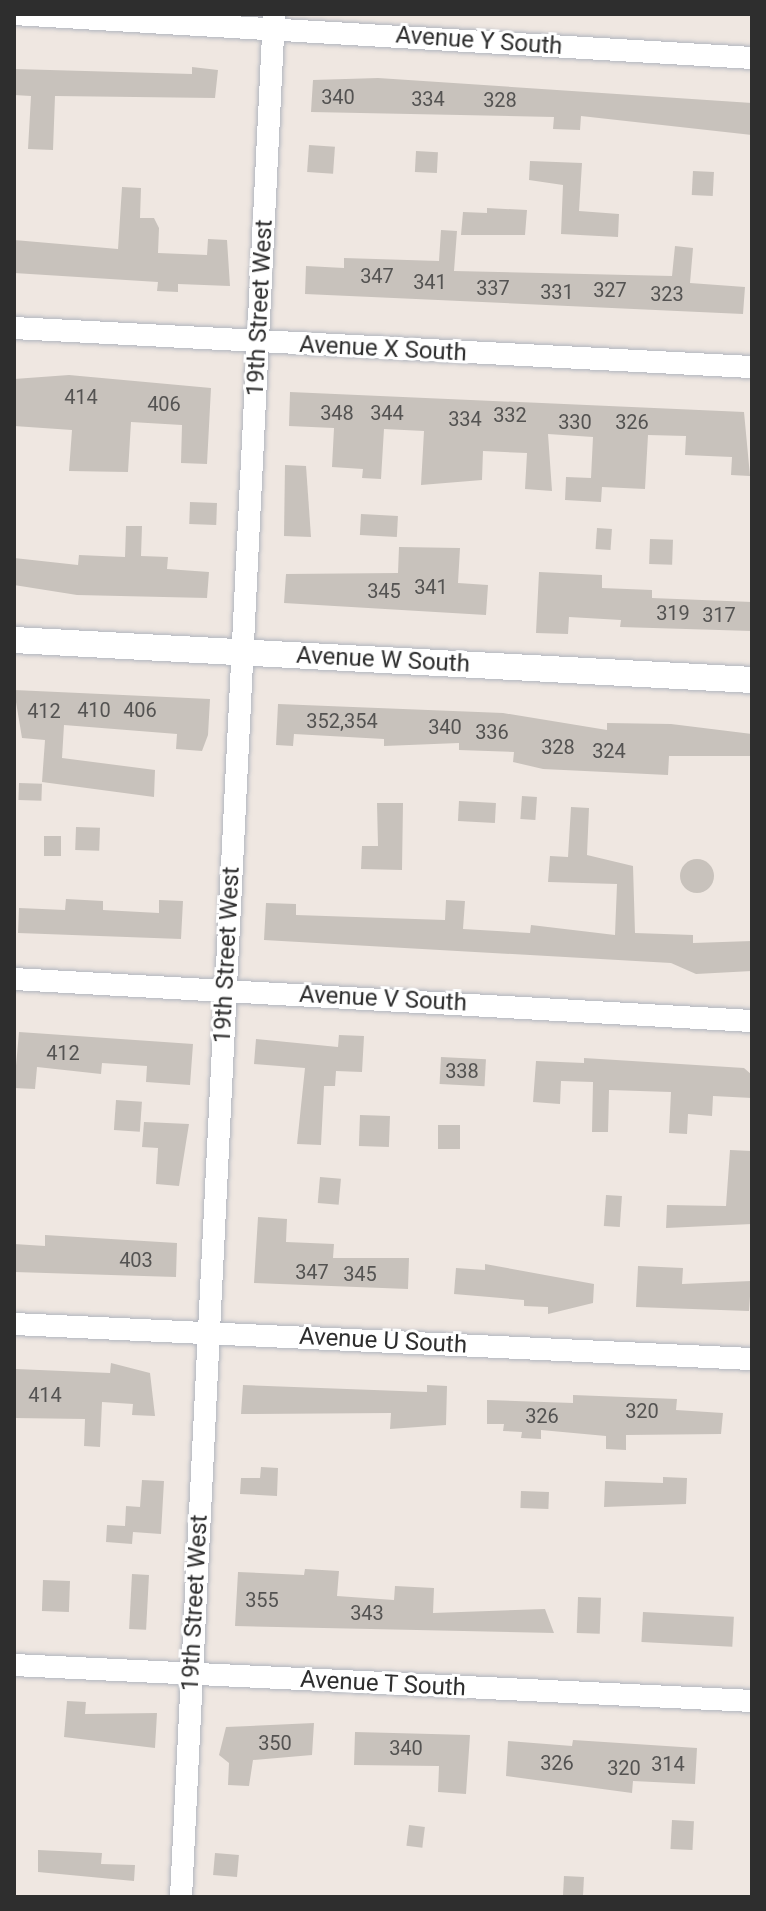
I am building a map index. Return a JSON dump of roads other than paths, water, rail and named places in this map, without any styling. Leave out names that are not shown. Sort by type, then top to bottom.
[{"type":"street","name":"Avenue Y South","points":[[14,14],[274,21],[752,58]]},
{"type":"street","name":"19th Street West","points":[[181,1897],[274,21]]},
{"type":"street","name":"Avenue X South","points":[[14,328],[752,367]]},
{"type":"street","name":"Avenue W South","points":[[14,640],[752,680]]},
{"type":"street","name":"Avenue V South","points":[[14,979],[752,1021]]},
{"type":"street","name":"Avenue U South","points":[[14,1324],[752,1359]]},
{"type":"street","name":"Avenue T South","points":[[14,1665],[752,1701]]}]
